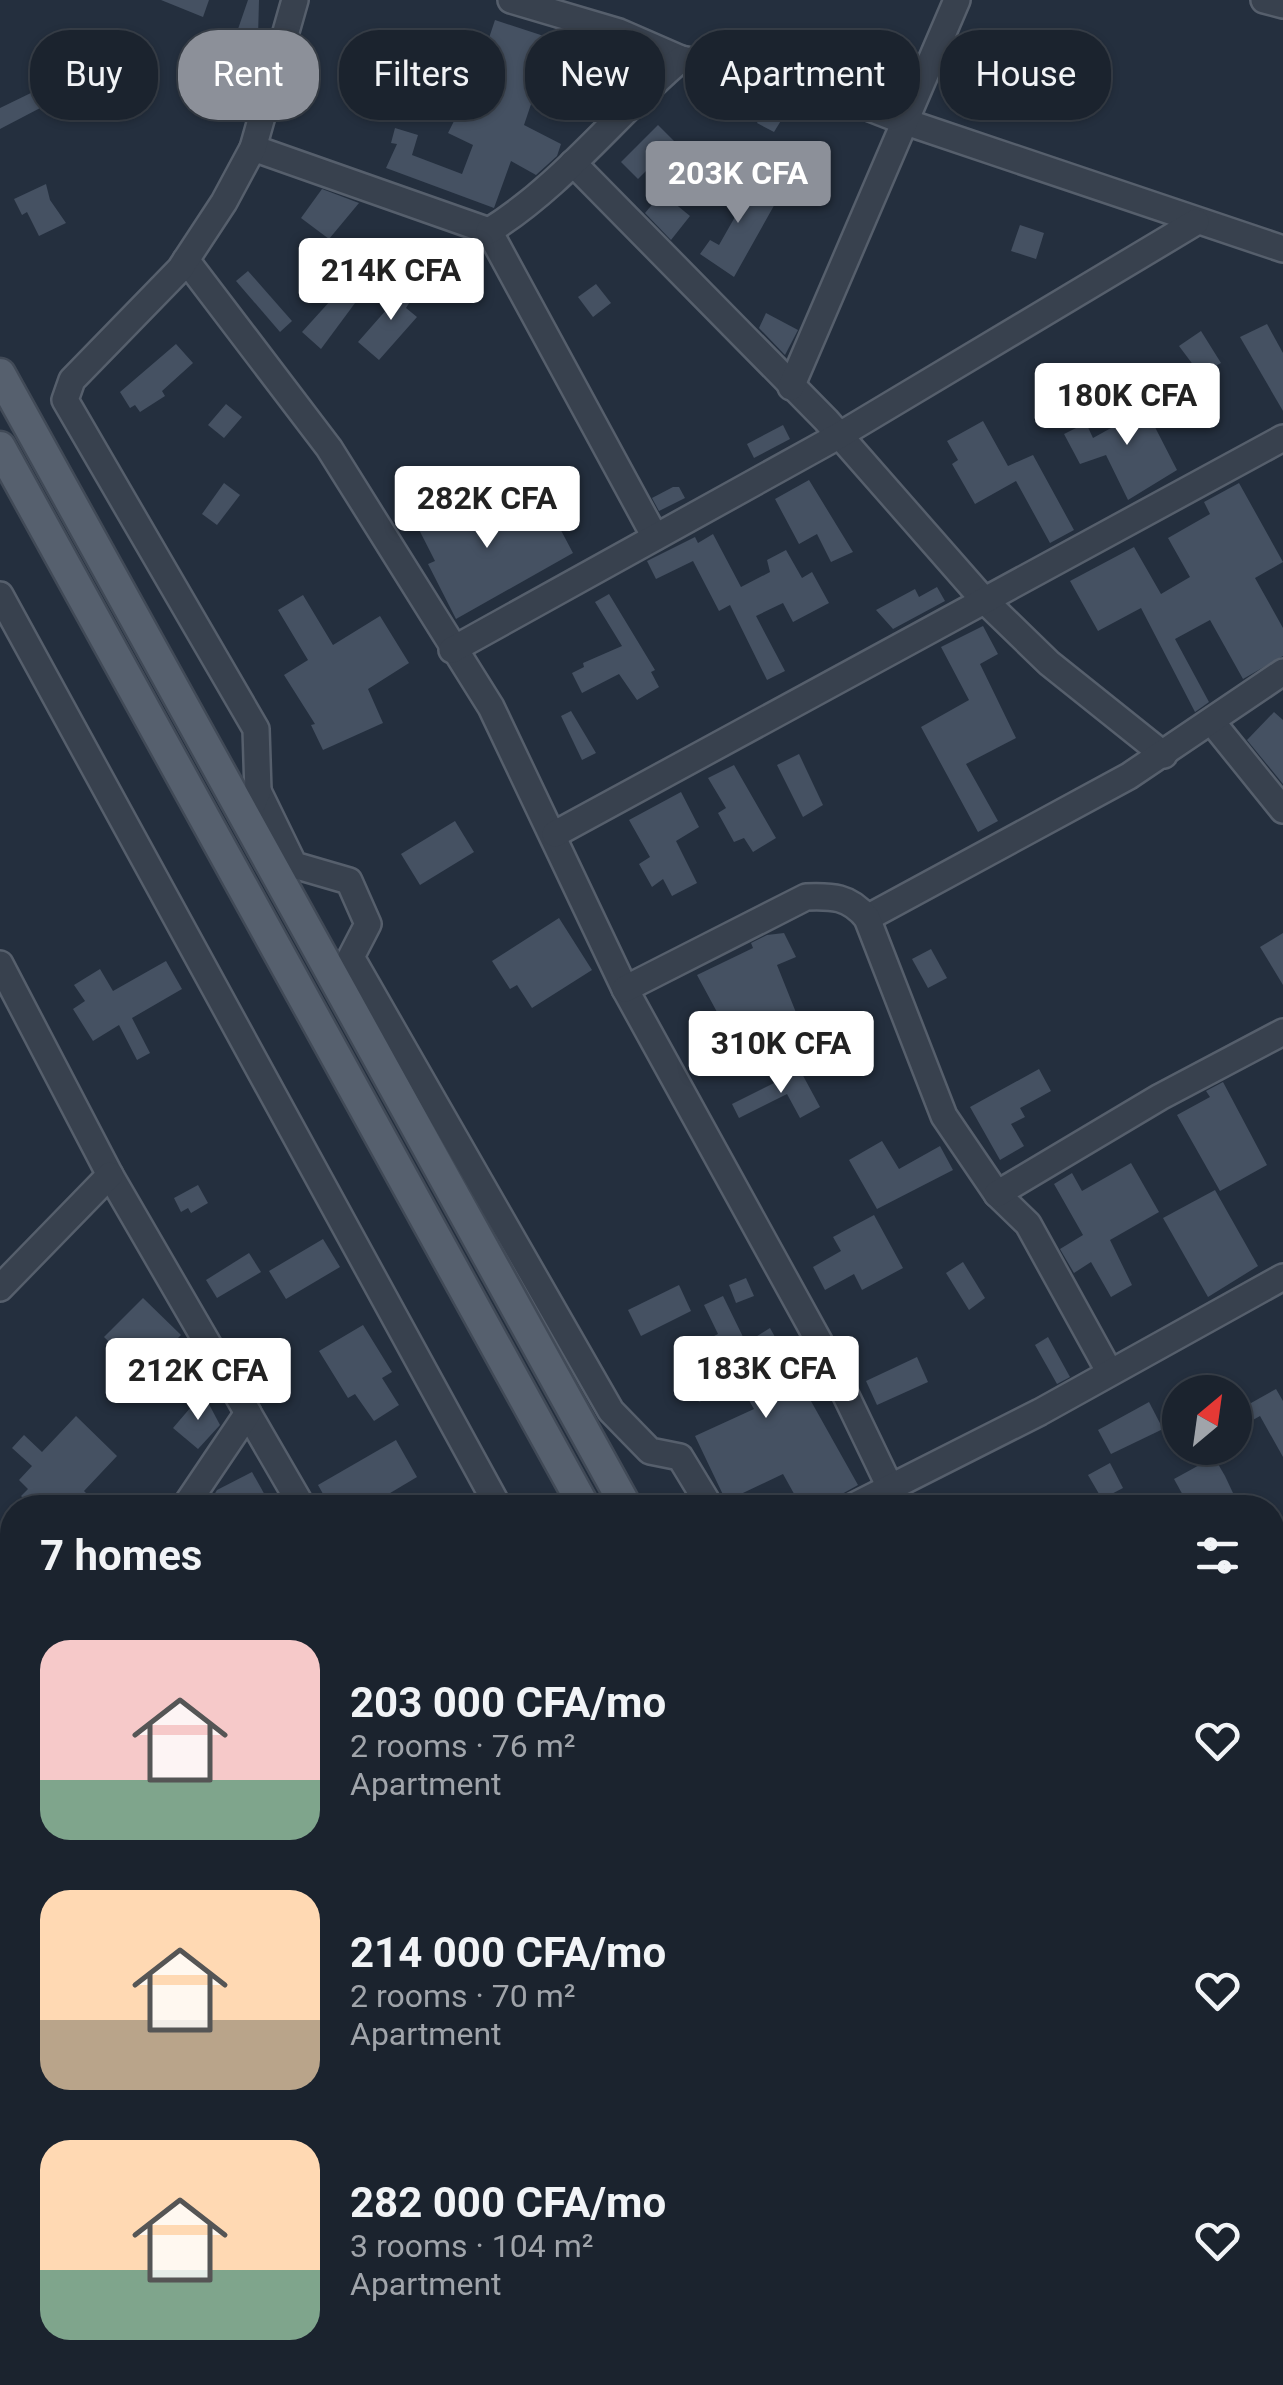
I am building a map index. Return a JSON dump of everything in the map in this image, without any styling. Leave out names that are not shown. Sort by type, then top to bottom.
[{"type":"main road","points":[[0,374],[252,804],[620,1495]]},
{"type":"main road","points":[[0,446],[577,1495]]},
{"type":"street","points":[[294,0],[253,148],[186,260],[72,380],[66,400],[256,728],[252,804],[294,866],[349,882],[368,924],[351,957],[611,1411],[650,1451],[680,1457],[703,1495]]},
{"type":"street","points":[[511,0],[619,32],[682,59],[801,80],[906,122],[1283,249]]},
{"type":"street","points":[[791,387],[957,0]]},
{"type":"street","points":[[1264,0],[1283,6]]},
{"type":"street","points":[[489,231],[516,214],[573,163],[636,97],[682,59]]},
{"type":"street","points":[[253,148],[489,231],[655,537]]},
{"type":"street","points":[[573,163],[840,435],[983,599],[1049,663],[1164,755]]},
{"type":"street","points":[[452,650],[840,435],[1196,222]]},
{"type":"street","points":[[186,260],[329,448],[452,650],[491,706],[555,834],[625,989],[826,1354],[893,1495]]},
{"type":"street","points":[[555,834],[640,792],[983,599],[1283,438]]},
{"type":"street","points":[[0,594],[492,1495]]},
{"type":"street","points":[[867,918],[1164,755],[1283,672]]},
{"type":"street","points":[[1212,722],[1283,810]]},
{"type":"street","points":[[625,989],[806,897],[838,897],[856,904],[867,918],[944,1116],[996,1194],[1028,1224],[1109,1371]]},
{"type":"street","points":[[0,964],[110,1174],[295,1495]]},
{"type":"street","points":[[996,1194],[1160,1097],[1283,1032]]},
{"type":"street","points":[[0,1288],[110,1174]]},
{"type":"street","points":[[897,1495],[1109,1371],[1283,1277]]},
{"type":"street","points":[[193,1495],[248,1413]]},
{"type":"building","points":[[161,0],[209,0],[203,17]]},
{"type":"building","points":[[248,0],[259,0],[258,30],[238,29]]},
{"type":"building","points":[[495,20],[526,30],[524,125],[561,144],[557,156],[536,175],[511,161],[494,208],[386,168],[397,144],[391,143],[395,128],[418,135],[412,155],[462,174],[473,145],[448,133],[454,120],[505,120],[505,30],[492,30]]},
{"type":"building","points":[[30,93],[30,113],[0,129],[0,108]]},
{"type":"building","points":[[759,120],[781,120],[774,132],[757,123]]},
{"type":"building","points":[[658,125],[675,142],[638,179],[621,162]]},
{"type":"building","points":[[712,174],[752,198],[756,191],[776,202],[734,277],[700,254],[710,240],[719,245],[740,208],[705,185]]},
{"type":"building","points":[[46,184],[50,200],[66,223],[39,236],[27,212],[22,215],[14,199]]},
{"type":"building","points":[[322,189],[359,203],[329,239],[301,218]]},
{"type":"building","points":[[662,193],[690,216],[671,240],[645,213]]},
{"type":"building","points":[[1020,225],[1044,233],[1036,259],[1011,251]]},
{"type":"building","points":[[248,271],[292,321],[280,332],[236,281]]},
{"type":"building","points":[[416,276],[423,281],[406,308],[417,317],[379,360],[358,342]]},
{"type":"building","points":[[596,284],[611,303],[593,317],[578,297]]},
{"type":"building","points":[[341,289],[358,299],[321,349],[302,332]]},
{"type":"building","points":[[766,313],[798,330],[785,355],[759,328]]},
{"type":"building","points":[[1267,324],[1283,353],[1283,411],[1240,337]]},
{"type":"building","points":[[1201,331],[1221,363],[1200,374],[1179,346]]},
{"type":"building","points":[[176,344],[193,363],[162,391],[165,396],[140,412],[135,405],[130,408],[120,392]]},
{"type":"building","points":[[1139,396],[1177,470],[1128,500],[1106,455],[1080,464],[1064,434],[1086,423],[1093,438],[1120,423],[1112,406]]},
{"type":"building","points":[[226,404],[242,417],[224,438],[208,425]]},
{"type":"building","points":[[983,421],[1008,466],[1033,455],[1074,530],[1050,543],[1016,481],[975,504],[952,464],[958,460],[947,441]]},
{"type":"building","points":[[783,425],[790,439],[754,458],[747,444]]},
{"type":"building","points":[[809,480],[853,552],[831,562],[817,534],[799,544],[775,499]]},
{"type":"building","points":[[224,483],[240,495],[217,525],[202,514]]},
{"type":"building","points":[[1239,483],[1283,562],[1255,578],[1283,628],[1283,656],[1243,679],[1210,620],[1175,639],[1209,702],[1195,712],[1141,608],[1098,631],[1070,581],[1134,547],[1161,594],[1190,577],[1168,538],[1210,514],[1204,502]]},
{"type":"building","points":[[679,487],[685,498],[659,511],[652,498]]},
{"type":"building","points":[[442,496],[454,520],[490,502],[503,527],[547,504],[573,553],[456,619],[428,564],[435,561],[410,512]]},
{"type":"building","points":[[713,534],[741,587],[770,572],[767,560],[786,550],[802,578],[812,572],[829,603],[793,622],[783,603],[756,616],[785,671],[767,680],[730,605],[719,611],[693,561],[656,579],[647,561],[695,537],[698,543]]},
{"type":"building","points":[[937,587],[945,601],[893,629],[876,610],[915,589],[919,597]]},
{"type":"building","points":[[609,594],[655,670],[651,672],[659,687],[637,700],[619,674],[582,693],[572,673],[584,667],[583,663],[622,646],[595,602]]},
{"type":"building","points":[[303,595],[333,645],[380,616],[409,663],[368,689],[383,723],[323,750],[311,725],[315,724],[284,675],[308,660],[278,610]]},
{"type":"building","points":[[983,626],[998,654],[980,664],[1016,738],[966,764],[998,821],[978,832],[921,727],[969,700],[941,647]]},
{"type":"building","points":[[571,711],[596,753],[582,760],[561,716]]},
{"type":"building","points":[[1274,712],[1283,720],[1283,784],[1247,740]]},
{"type":"building","points":[[799,754],[823,805],[803,817],[777,765]]},
{"type":"building","points":[[734,765],[776,838],[753,852],[744,838],[734,842],[718,813],[726,808],[708,778]]},
{"type":"building","points":[[681,792],[699,827],[676,841],[697,883],[672,896],[663,879],[652,887],[639,864],[650,857],[629,820]]},
{"type":"building","points":[[455,821],[474,852],[420,885],[401,854]]},
{"type":"building","points":[[559,918],[592,970],[532,1008],[517,985],[510,989],[492,961]]},
{"type":"building","points":[[784,933],[796,957],[777,965],[797,1015],[730,1051],[718,1028],[724,1025],[697,975],[753,948],[751,943],[767,935]]},
{"type":"building","points":[[1283,933],[1283,985],[1260,947]]},
{"type":"building","points":[[931,949],[947,978],[928,988],[912,959]]},
{"type":"building","points":[[166,961],[182,989],[132,1018],[150,1053],[137,1060],[119,1025],[93,1041],[73,1009],[85,1001],[74,985],[100,969],[113,991]]},
{"type":"building","points":[[806,1012],[818,1033],[796,1046],[786,1023]]},
{"type":"building","points":[[1039,1069],[1051,1091],[1020,1108],[1025,1117],[1011,1124],[1024,1146],[1000,1160],[970,1107]]},
{"type":"building","points":[[800,1070],[820,1107],[800,1118],[787,1094],[739,1118],[732,1104]]},
{"type":"building","points":[[1223,1082],[1267,1165],[1220,1191],[1177,1115],[1210,1097],[1206,1091]]},
{"type":"building","points":[[882,1141],[899,1169],[940,1146],[953,1170],[877,1209],[849,1160]]},
{"type":"building","points":[[1131,1163],[1159,1212],[1110,1240],[1132,1285],[1111,1297],[1091,1262],[1074,1273],[1060,1249],[1083,1235],[1054,1184],[1072,1173],[1082,1191]]},
{"type":"building","points":[[198,1185],[208,1203],[191,1213],[188,1208],[181,1212],[174,1198]]},
{"type":"building","points":[[1215,1190],[1258,1266],[1208,1297],[1163,1218]]},
{"type":"building","points":[[874,1215],[903,1268],[862,1290],[854,1274],[825,1290],[813,1267],[841,1251],[833,1237]]},
{"type":"building","points":[[323,1239],[340,1267],[286,1299],[269,1271]]},
{"type":"building","points":[[249,1253],[261,1272],[217,1298],[206,1280]]},
{"type":"building","points":[[963,1262],[985,1298],[969,1310],[946,1273]]},
{"type":"building","points":[[746,1278],[754,1296],[736,1303],[729,1285]]},
{"type":"building","points":[[679,1285],[691,1311],[641,1336],[628,1310]]},
{"type":"building","points":[[723,1296],[746,1343],[770,1328],[858,1485],[840,1495],[795,1495],[783,1474],[739,1495],[723,1495],[695,1436],[754,1409],[739,1383],[699,1402],[687,1378],[720,1362],[708,1339],[718,1334],[704,1305]]},
{"type":"building","points":[[143,1298],[181,1335],[142,1374],[104,1337]]},
{"type":"building","points":[[363,1325],[392,1372],[382,1378],[399,1405],[374,1421],[355,1394],[348,1398],[319,1351]]},
{"type":"building","points":[[1048,1337],[1070,1377],[1057,1384],[1035,1345]]},
{"type":"building","points":[[917,1357],[928,1382],[877,1405],[866,1381]]},
{"type":"building","points":[[1276,1389],[1283,1401],[1283,1457],[1260,1416],[1252,1420],[1252,1402]]},
{"type":"building","points":[[203,1393],[220,1425],[198,1449],[173,1428]]},
{"type":"building","points":[[1149,1402],[1162,1427],[1111,1454],[1098,1430]]},
{"type":"building","points":[[76,1416],[117,1456],[84,1491],[88,1495],[22,1495],[28,1489],[19,1480],[32,1466],[12,1448],[24,1435],[42,1452]]},
{"type":"building","points":[[396,1440],[417,1477],[387,1495],[324,1495],[318,1485]]},
{"type":"building","points":[[1110,1463],[1123,1488],[1100,1495],[1088,1475]]},
{"type":"building","points":[[1199,1465],[1219,1465],[1234,1495],[1183,1495],[1174,1479]]},
{"type":"building","points":[[252,1472],[265,1495],[214,1495]]}]
